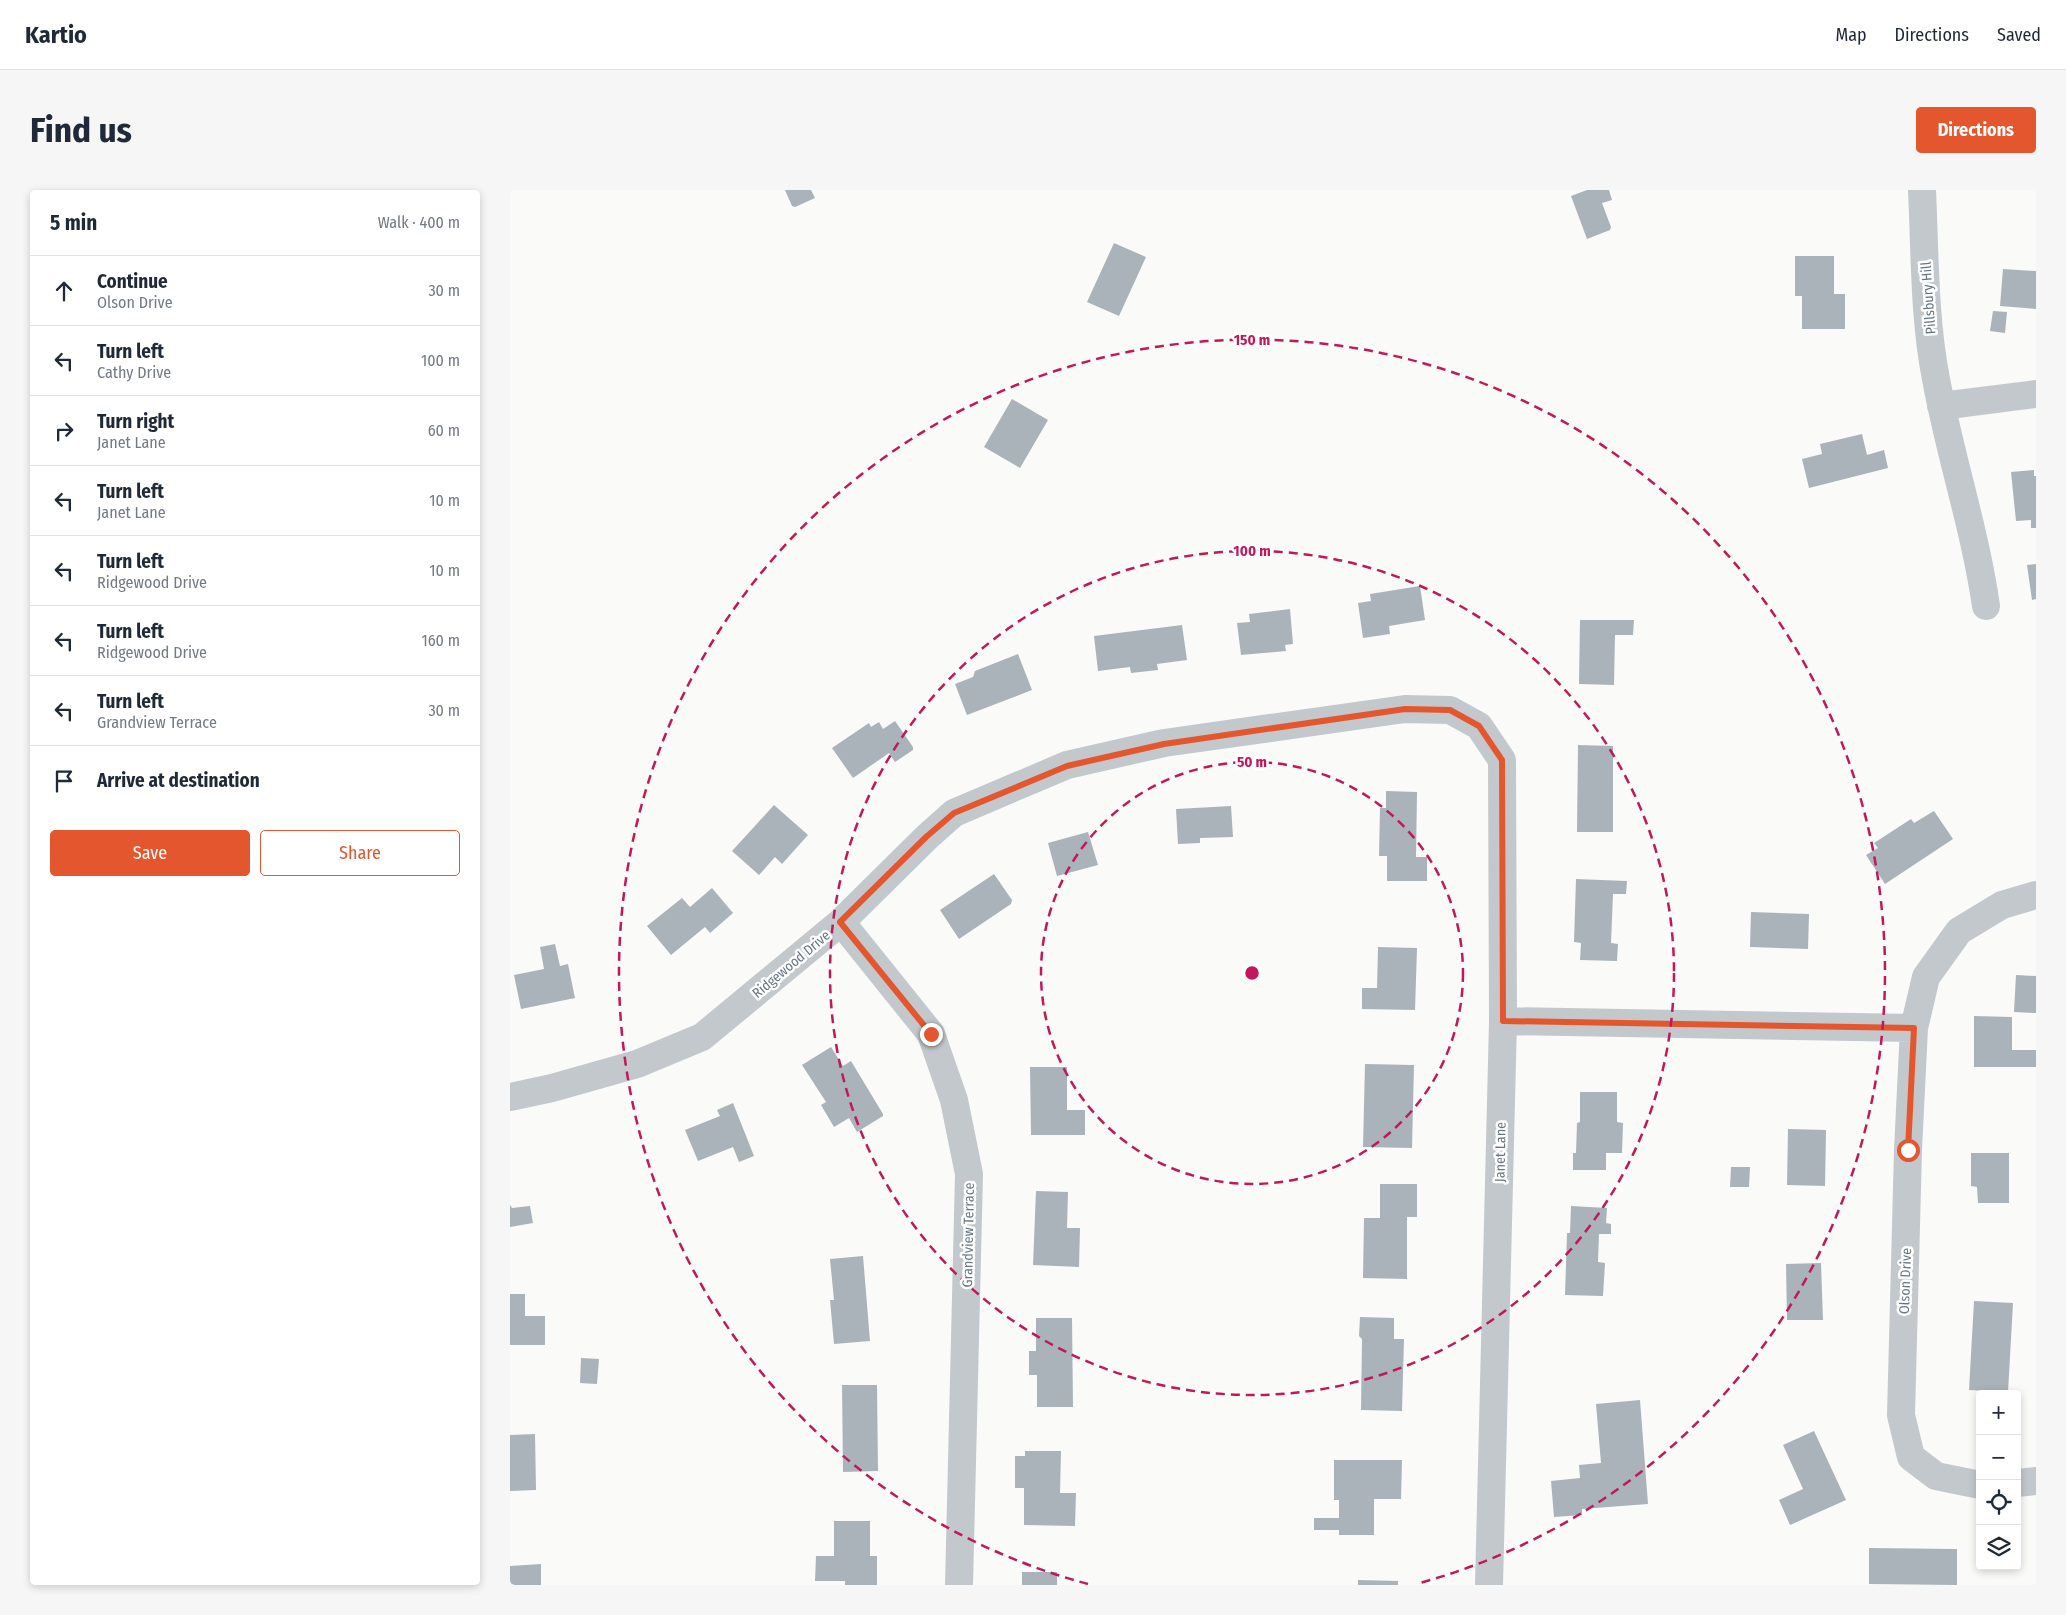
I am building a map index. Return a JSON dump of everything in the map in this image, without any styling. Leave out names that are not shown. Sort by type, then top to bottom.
[{"type":"street","name":"Pillsbury Hill","points":[[1922,190],[1931,350],[1941,406],[1976,544],[1986,606]]},
{"type":"street","points":[[1941,406],[2036,394]]},
{"type":"street","name":"Ridgewood Drive","points":[[510,1097],[552,1088],[637,1064],[702,1037],[840,922],[926,837],[954,813],[1067,766],[1164,744],[1405,709],[1450,710],[1479,726]]},
{"type":"street","name":"Janet Lane","points":[[1479,726],[1502,760],[1503,1021],[1489,1585]]},
{"type":"street","name":"Olson Drive","points":[[1976,1484],[1936,1476],[1911,1457],[1901,1415],[1908,1150],[1914,1028],[1926,977],[1959,931],[2002,905],[2036,895]]},
{"type":"street","name":"Grandview Terrace","points":[[840,922],[931,1034],[954,1100],[970,1174],[960,1585]]},
{"type":"street","points":[[1503,1021],[1914,1028]]},
{"type":"street","points":[[2021,1483],[2036,1481]]},
{"type":"building","points":[[785,190],[811,190],[815,198],[795,207],[792,206]]},
{"type":"building","points":[[1587,190],[1609,190],[1612,200],[1602,203],[1611,227],[1610,230],[1587,239],[1571,196]]},
{"type":"building","points":[[1114,243],[1146,257],[1119,316],[1087,302]]},
{"type":"building","points":[[1795,256],[1834,256],[1834,294],[1845,294],[1845,329],[1802,329],[1802,296],[1795,296]]},
{"type":"building","points":[[2003,269],[2036,271],[2036,309],[2000,306]]},
{"type":"building","points":[[1993,311],[2007,312],[2005,333],[1990,331]]},
{"type":"building","points":[[1012,399],[1048,420],[1020,468],[984,447]]},
{"type":"building","points":[[1862,434],[1867,455],[1884,450],[1888,468],[1809,488],[1802,459],[1822,454],[1820,444]]},
{"type":"building","points":[[2034,470],[2034,476],[2036,476],[2036,528],[2031,528],[2031,520],[2016,521],[2011,472]]},
{"type":"building","points":[[2036,564],[2036,599],[2032,600],[2027,565]]},
{"type":"building","points":[[1420,586],[1425,620],[1389,626],[1390,634],[1363,638],[1358,603],[1371,601],[1370,594]]},
{"type":"building","points":[[1290,609],[1293,644],[1285,645],[1286,651],[1241,655],[1237,623],[1250,622],[1249,614]]},
{"type":"building","points":[[1580,620],[1634,620],[1633,635],[1615,635],[1614,685],[1579,684]]},
{"type":"building","points":[[1182,625],[1187,660],[1157,664],[1158,670],[1131,673],[1130,667],[1098,671],[1094,636]]},
{"type":"building","points":[[1018,654],[1032,690],[967,715],[955,684],[973,677],[975,671]]},
{"type":"building","points":[[895,721],[913,747],[913,750],[895,762],[889,753],[853,778],[832,748],[869,723],[871,727],[879,722],[883,729]]},
{"type":"building","points":[[1578,745],[1613,746],[1613,832],[1577,832]]},
{"type":"building","points":[[1386,791],[1417,792],[1416,857],[1427,857],[1427,881],[1387,881],[1387,856],[1379,856],[1380,808],[1386,808]]},
{"type":"building","points":[[774,805],[808,835],[782,864],[775,857],[759,875],[732,851]]},
{"type":"building","points":[[1231,806],[1233,837],[1200,838],[1200,843],[1178,844],[1176,809]]},
{"type":"building","points":[[1934,811],[1953,839],[1885,884],[1866,855],[1878,848],[1874,843],[1911,819],[1914,823]]},
{"type":"building","points":[[1088,832],[1098,865],[1057,876],[1048,843]]},
{"type":"building","points":[[994,874],[1012,900],[1011,904],[959,939],[940,910]]},
{"type":"building","points":[[1576,879],[1627,881],[1626,894],[1613,894],[1611,943],[1618,944],[1617,961],[1580,960],[1581,943],[1574,942]]},
{"type":"building","points":[[712,888],[733,913],[710,933],[705,927],[671,955],[647,926],[682,898],[690,907]]},
{"type":"building","points":[[1751,912],[1809,914],[1808,949],[1750,947]]},
{"type":"building","points":[[555,944],[560,966],[568,964],[575,998],[521,1009],[514,975],[544,969],[540,947]]},
{"type":"building","points":[[1378,947],[1417,948],[1415,1010],[1362,1009],[1362,988],[1377,988]]},
{"type":"building","points":[[2016,975],[2036,976],[2036,1013],[2014,1012]]},
{"type":"building","points":[[1974,1016],[2012,1017],[2012,1050],[2036,1050],[2036,1067],[1974,1067]]},
{"type":"building","points":[[831,1047],[843,1066],[851,1061],[883,1114],[883,1116],[857,1132],[849,1118],[834,1127],[821,1105],[826,1102],[802,1065]]},
{"type":"building","points":[[1365,1064],[1414,1065],[1412,1148],[1363,1147]]},
{"type":"building","points":[[1030,1067],[1067,1067],[1067,1110],[1085,1110],[1085,1135],[1031,1135]]},
{"type":"building","points":[[1580,1092],[1617,1092],[1617,1122],[1623,1123],[1622,1153],[1606,1153],[1606,1170],[1573,1170],[1573,1153],[1576,1153],[1577,1123],[1580,1122]]},
{"type":"building","points":[[733,1103],[754,1156],[739,1162],[733,1147],[698,1161],[685,1130],[720,1116],[717,1110]]},
{"type":"building","points":[[1788,1129],[1826,1130],[1825,1186],[1787,1185]]},
{"type":"building","points":[[1971,1153],[2009,1153],[2009,1203],[1978,1203],[1977,1187],[1971,1186]]},
{"type":"building","points":[[1731,1167],[1750,1167],[1749,1187],[1730,1187]]},
{"type":"building","points":[[1380,1184],[1417,1184],[1417,1217],[1407,1217],[1407,1279],[1363,1278],[1364,1218],[1380,1218]]},
{"type":"building","points":[[1036,1191],[1068,1192],[1067,1228],[1080,1228],[1079,1267],[1033,1265]]},
{"type":"building","points":[[510,1205],[512,1208],[530,1206],[533,1223],[510,1227]]},
{"type":"building","points":[[1571,1206],[1607,1208],[1606,1223],[1611,1224],[1611,1234],[1599,1234],[1598,1262],[1605,1263],[1603,1296],[1565,1295],[1567,1233],[1570,1233]]},
{"type":"building","points":[[863,1256],[870,1341],[834,1344],[830,1300],[834,1300],[830,1259]]},
{"type":"building","points":[[1821,1263],[1823,1320],[1787,1320],[1786,1264]]},
{"type":"building","points":[[510,1294],[525,1294],[525,1316],[545,1316],[545,1345],[510,1345]]},
{"type":"building","points":[[1974,1301],[2013,1303],[2008,1390],[1969,1390]]},
{"type":"building","points":[[1360,1317],[1394,1318],[1394,1339],[1404,1339],[1402,1411],[1361,1410],[1362,1339],[1359,1336]]},
{"type":"building","points":[[1036,1318],[1072,1318],[1073,1407],[1037,1407],[1037,1375],[1029,1375],[1029,1351],[1036,1351]]},
{"type":"building","points":[[581,1358],[599,1359],[597,1384],[580,1383]]},
{"type":"building","points":[[842,1385],[877,1385],[878,1471],[843,1472]]},
{"type":"building","points":[[1640,1400],[1648,1504],[1582,1509],[1582,1515],[1554,1517],[1551,1481],[1580,1478],[1579,1465],[1601,1463],[1596,1404]]},
{"type":"building","points":[[1814,1431],[1846,1500],[1790,1525],[1779,1500],[1803,1489],[1783,1445]]},
{"type":"building","points":[[535,1434],[536,1490],[510,1491],[510,1435]]},
{"type":"building","points":[[1025,1451],[1061,1451],[1060,1493],[1076,1493],[1075,1526],[1024,1525],[1024,1488],[1015,1488],[1015,1456],[1025,1456]]},
{"type":"building","points":[[1334,1460],[1402,1460],[1401,1499],[1374,1499],[1374,1535],[1339,1535],[1339,1530],[1314,1530],[1314,1518],[1339,1518],[1339,1500],[1334,1500]]},
{"type":"building","points":[[834,1521],[870,1521],[870,1556],[877,1556],[877,1585],[845,1585],[845,1581],[815,1581],[816,1556],[834,1556]]},
{"type":"building","points":[[1869,1548],[1957,1549],[1957,1585],[1869,1584]]},
{"type":"building","points":[[541,1564],[541,1585],[510,1585],[510,1566]]},
{"type":"building","points":[[1022,1572],[1057,1572],[1057,1585],[1022,1585]]},
{"type":"building","points":[[1358,1580],[1398,1581],[1398,1585],[1358,1585]]},
{"type":"route","points":[[931,1034],[840,922],[926,837],[954,813],[1067,766],[1164,744],[1405,709],[1450,710],[1479,726],[1502,760],[1503,1021],[1914,1028],[1908,1150]]}]
